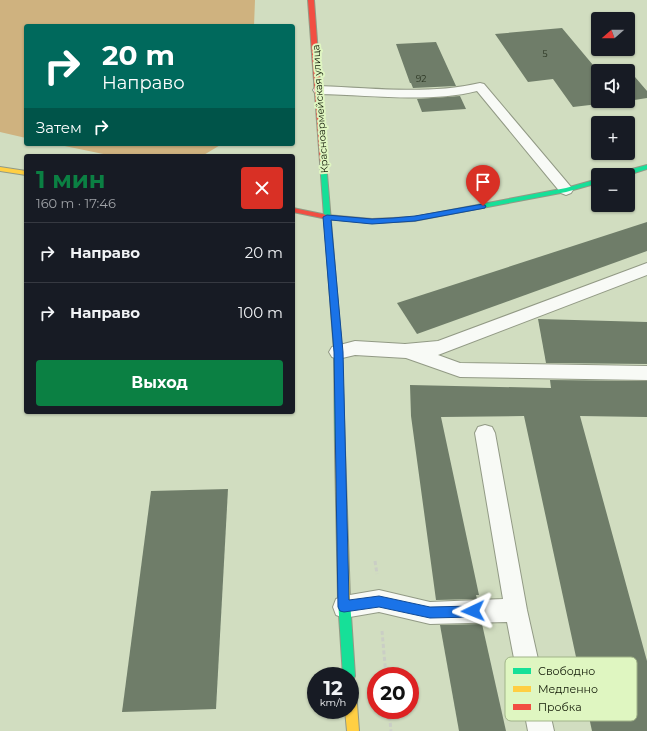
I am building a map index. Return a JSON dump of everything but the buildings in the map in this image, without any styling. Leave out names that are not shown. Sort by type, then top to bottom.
[{"type":"main road","name":"Красноармейская улица","points":[[311,0],[338,352],[344,607],[348,667]]},
{"type":"main road","points":[[635,171],[647,167]]},
{"type":"main road","points":[[0,169],[24,173]]},
{"type":"main road","points":[[295,210],[327,217],[372,222],[415,219],[566,190],[591,183]]},
{"type":"main road","points":[[352,719],[353,731]]},
{"type":"lane","points":[[319,90],[451,93],[480,87],[566,190]]},
{"type":"lane","points":[[338,352],[355,348],[405,351],[438,348],[647,269]]},
{"type":"lane","points":[[405,351],[460,370],[647,373]]},
{"type":"lane","points":[[485,433],[526,657]]},
{"type":"lane","points":[[344,607],[379,601],[430,613],[516,610]]},
{"type":"lane","points":[[539,721],[541,731]]},
{"type":"path","points":[[391,719],[392,731]]},
{"type":"shaded area","points":[[0,0],[255,0],[254,24],[24,24],[24,138],[0,132]]},
{"type":"shaded area","points":[[65,146],[219,146],[205,154],[103,154]]},
{"type":"traffic: fast","points":[[323,162],[338,352],[340,450]]},
{"type":"traffic: fast","points":[[635,171],[647,167]]},
{"type":"traffic: fast","points":[[414,219],[566,190],[591,183]]},
{"type":"traffic: fast","points":[[344,600],[348,667]]},
{"type":"traffic: slow","points":[[0,169],[24,173]]},
{"type":"traffic: slow","points":[[340,450],[344,600]]},
{"type":"traffic: slow","points":[[352,719],[353,731]]},
{"type":"traffic: jam","points":[[311,0],[323,162]]},
{"type":"traffic: jam","points":[[295,210],[327,217],[372,221],[414,219]]},
{"type":"route","points":[[473,611],[430,613],[379,601],[344,607],[338,352],[334,284],[327,217],[372,222],[415,219],[483,206]]}]
